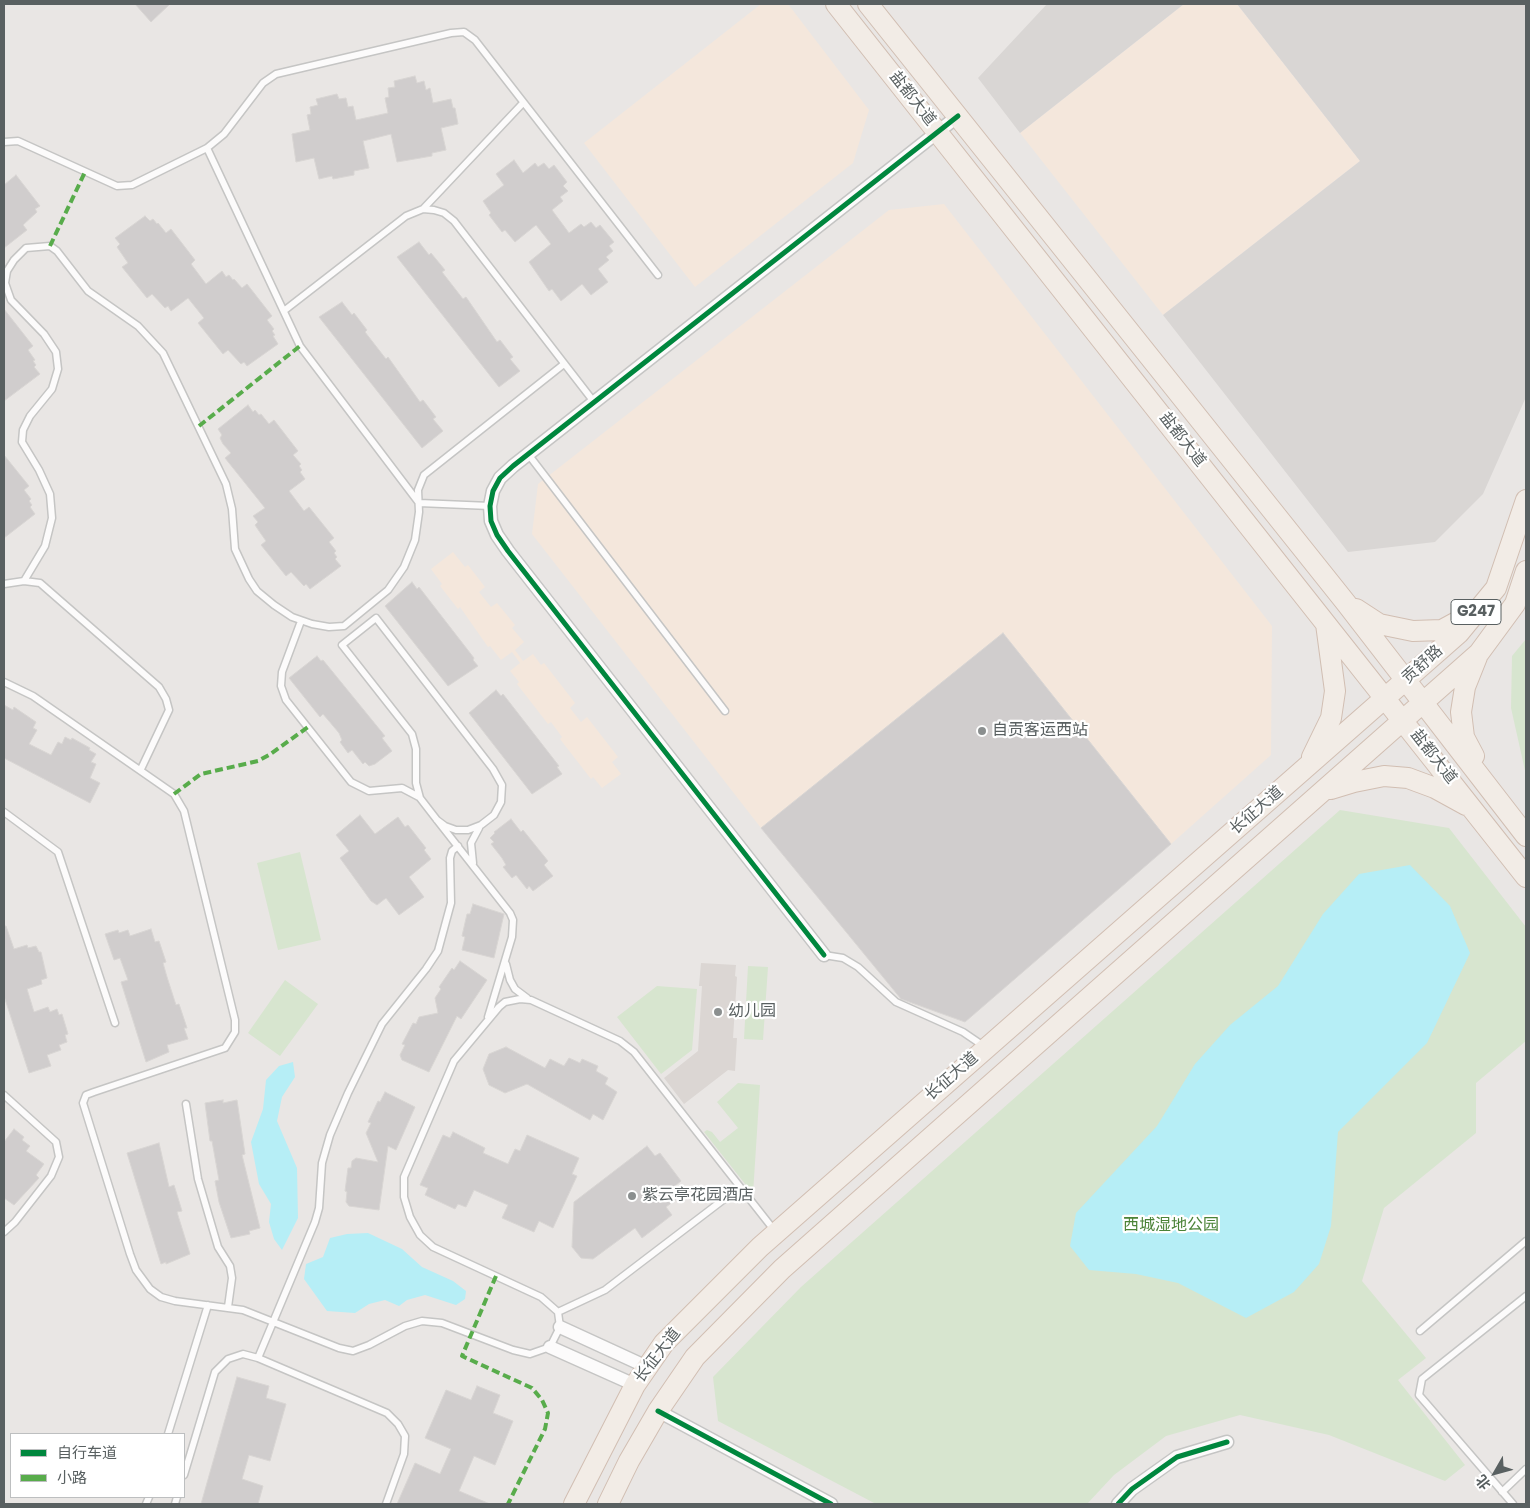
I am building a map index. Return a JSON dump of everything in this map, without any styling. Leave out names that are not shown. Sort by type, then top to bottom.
[{"type":"main road","name":"盐都大道","points":[[836,4],[1404,720],[1526,877]]},
{"type":"main road","name":"盐都大道","points":[[868,4],[1346,603],[1526,836]]},
{"type":"main road","name":"贡舒路","points":[[1386,698],[1459,634],[1496,588],[1526,500]]},
{"type":"main road","name":"贡舒路","points":[[1404,720],[1478,654],[1515,604],[1526,571]]},
{"type":"main road","points":[[1346,603],[1379,624],[1413,631],[1442,630],[1477,611]]},
{"type":"main road","points":[[1302,772],[1320,743],[1331,718],[1336,691],[1326,622]]},
{"type":"main road","points":[[1478,654],[1465,687],[1461,712],[1464,737],[1492,791]]},
{"type":"main road","name":"长征大道","points":[[574,1504],[634,1385],[664,1343],[776,1233],[1386,698]]},
{"type":"main road","name":"长征大道","points":[[608,1504],[629,1461],[658,1411],[695,1357],[782,1269],[1404,720]]},
{"type":"main road","points":[[1322,792],[1354,782],[1384,776],[1408,778],[1435,788],[1473,809]]},
{"type":"street","points":[[824,954],[508,551],[497,535],[491,521],[490,506],[493,491],[500,478],[528,454],[958,116]]},
{"type":"street","points":[[560,1327],[648,1366]]},
{"type":"street","points":[[550,1347],[634,1385]]},
{"type":"street","points":[[658,1411],[831,1504]]},
{"type":"street","points":[[1118,1504],[1132,1489],[1177,1457],[1227,1442]]},
{"type":"lane","points":[[4,142],[18,141],[117,186],[132,185],[207,148],[224,134],[263,83],[276,74],[451,33],[464,32],[475,40],[658,275]]},
{"type":"lane","points":[[285,310],[406,216],[423,209],[523,103]]},
{"type":"lane","points":[[207,148],[285,310],[300,346],[419,503]]},
{"type":"lane","points":[[423,209],[444,213],[454,221],[594,402]]},
{"type":"lane","points":[[24,582],[45,546],[52,518],[50,494],[39,470],[22,442],[23,430],[30,416],[52,389],[58,369],[56,352],[44,334],[11,300],[5,283],[7,271],[14,260],[26,248],[50,246],[57,251],[88,291],[138,326],[164,353],[226,484],[232,509],[235,549],[249,579],[266,600],[283,612],[302,620],[338,627],[344,626],[368,608],[396,580],[410,555],[418,526],[418,490],[424,476]]},
{"type":"lane","points":[[402,479],[412,483],[424,476],[564,364]]},
{"type":"lane","points":[[528,454],[725,711]]},
{"type":"lane","points":[[419,503],[490,506]]},
{"type":"lane","points":[[4,584],[40,583],[53,592],[159,687],[166,699],[169,710],[141,769]]},
{"type":"lane","points":[[368,608],[499,777],[502,785],[501,802],[494,814],[474,834],[470,848],[476,868]]},
{"type":"lane","points":[[376,618],[342,645],[412,734],[416,749],[416,783],[420,798],[476,868],[510,913],[513,920],[512,937],[486,1022]]},
{"type":"lane","points":[[302,620],[282,672],[281,686],[286,700],[351,782],[369,790],[402,788],[420,798]]},
{"type":"lane","points":[[4,682],[33,696],[141,769],[174,794],[184,811],[235,1020],[235,1032],[225,1048],[94,1092],[86,1096],[83,1104],[136,1270],[150,1289],[161,1297],[242,1310],[338,1348],[353,1351],[369,1345],[405,1326],[422,1321],[442,1323],[513,1350],[530,1354],[550,1347],[560,1327],[558,1312],[541,1297],[433,1247],[420,1235],[404,1197],[404,1177],[449,1070],[486,1022],[505,1002],[520,998],[531,1000]]},
{"type":"lane","points":[[4,812],[58,852],[115,1023]]},
{"type":"lane","points":[[437,820],[445,826],[456,830],[468,830],[481,825]]},
{"type":"lane","points":[[258,1358],[319,1208],[322,1163],[330,1135],[348,1093],[382,1024],[438,951],[451,903],[450,858],[452,851],[458,846]]},
{"type":"lane","points":[[824,954],[844,958],[858,967],[896,1002],[963,1032],[986,1047]]},
{"type":"lane","points":[[506,959],[507,972],[515,989],[531,1000],[620,1041],[634,1052],[776,1233]]},
{"type":"lane","points":[[4,1094],[56,1142],[60,1157],[51,1176],[15,1222],[4,1232]]},
{"type":"lane","points":[[186,1104],[198,1179],[218,1247],[230,1266],[232,1278],[228,1307]]},
{"type":"lane","points":[[558,1312],[605,1290],[740,1187]]},
{"type":"lane","points":[[1420,1331],[1526,1241]]},
{"type":"lane","points":[[1513,1504],[1419,1395],[1422,1379],[1526,1296]]},
{"type":"lane","points":[[168,1433],[208,1306]]},
{"type":"lane","points":[[185,1472],[215,1372],[228,1360],[243,1354],[258,1358],[387,1412],[398,1424],[405,1436],[404,1454],[386,1504]]},
{"type":"lane","points":[[1502,1492],[1526,1469]]},
{"type":"shaded area","points":[[761,4],[788,4],[869,110],[853,163],[695,287],[584,143]]},
{"type":"shaded area","points":[[1047,4],[1184,4],[1020,133],[978,78]]},
{"type":"shaded area","points":[[1184,4],[1237,4],[1360,161],[1163,315],[1020,133]]},
{"type":"shaded area","points":[[1237,4],[1526,4],[1526,397],[1483,494],[1435,542],[1348,552],[1163,315],[1360,161]]},
{"type":"shaded area","points":[[944,204],[1272,626],[1271,755],[1171,844],[1003,633],[761,828],[532,534],[538,484],[889,210]]},
{"type":"shaded area","points":[[453,552],[465,567],[468,565],[485,587],[479,592],[491,607],[497,603],[515,625],[512,628],[524,642],[515,650],[523,661],[533,654],[541,665],[544,663],[575,703],[570,708],[581,722],[587,717],[618,757],[612,762],[621,774],[602,788],[593,777],[591,779],[560,739],[562,737],[551,722],[548,724],[517,684],[519,682],[510,671],[520,663],[512,652],[501,660],[490,646],[488,647],[460,607],[458,609],[440,586],[442,584],[431,569]]},
{"type":"shaded area","name":"幼儿园","points":[[701,963],[736,965],[733,1038],[737,1038],[735,1071],[728,1070],[684,1104],[664,1078],[698,1051],[702,986],[699,986]]},
{"type":"green space","points":[[1526,639],[1526,775],[1511,708],[1512,656]]},
{"type":"green space","name":"西城湿地公园","points":[[1340,810],[1449,828],[1526,927],[1526,1041],[1476,1083],[1476,1133],[1384,1208],[1362,1281],[1426,1358],[1398,1380],[1465,1465],[1445,1481],[1329,1435],[1240,1415],[1166,1436],[1114,1475],[1087,1504],[876,1504],[718,1421],[713,1377],[801,1287]]},
{"type":"green space","points":[[300,852],[321,940],[278,950],[257,863]]},
{"type":"green space","points":[[748,966],[768,967],[763,1040],[744,1039]]},
{"type":"green space","points":[[285,980],[318,1004],[280,1056],[248,1033]]},
{"type":"green space","points":[[657,986],[697,989],[692,1050],[661,1074],[617,1017]]},
{"type":"green space","points":[[738,1083],[760,1085],[753,1194],[704,1132],[707,1130],[712,1132],[720,1142],[738,1128],[717,1102]]},
{"type":"water","points":[[1410,865],[1450,906],[1470,953],[1427,1043],[1338,1132],[1331,1226],[1319,1264],[1294,1292],[1246,1318],[1178,1283],[1136,1274],[1089,1270],[1070,1246],[1076,1213],[1157,1126],[1195,1064],[1230,1025],[1278,986],[1323,914],[1359,874]]},
{"type":"water","points":[[293,1062],[295,1077],[282,1097],[277,1121],[297,1168],[298,1218],[282,1250],[274,1239],[269,1222],[271,1204],[259,1184],[251,1142],[263,1109],[266,1080],[279,1066]]},
{"type":"water","points":[[368,1233],[402,1249],[422,1267],[453,1281],[466,1291],[465,1299],[456,1305],[425,1295],[407,1300],[399,1306],[385,1300],[369,1304],[355,1313],[327,1311],[304,1279],[306,1264],[323,1257],[330,1238],[347,1234]]},
{"type":"building","points":[[135,4],[170,4],[151,22]]},
{"type":"building","points":[[415,76],[417,83],[424,81],[426,90],[430,88],[433,103],[451,99],[453,108],[455,108],[458,124],[441,128],[446,150],[432,153],[432,156],[397,162],[391,134],[363,141],[369,168],[354,171],[354,175],[333,179],[332,176],[319,179],[314,158],[296,162],[292,134],[310,130],[307,115],[311,114],[310,107],[318,105],[316,99],[337,94],[339,99],[346,98],[348,107],[353,106],[356,120],[388,113],[385,98],[389,97],[388,88],[395,87],[394,81]]},
{"type":"building","points":[[514,160],[523,173],[535,163],[538,167],[544,163],[549,169],[554,165],[567,182],[563,186],[568,191],[560,197],[563,201],[552,210],[569,233],[581,224],[584,227],[591,222],[596,228],[600,225],[614,242],[609,246],[613,251],[606,257],[609,260],[598,269],[608,282],[591,295],[582,284],[561,301],[552,289],[549,291],[529,262],[551,244],[536,225],[515,242],[505,230],[502,232],[489,215],[491,213],[483,201],[504,185],[496,174]]},
{"type":"building","points":[[16,175],[40,206],[35,209],[37,212],[23,225],[27,230],[4,248],[4,185]]},
{"type":"building","points":[[145,216],[150,221],[153,219],[158,223],[166,233],[171,229],[195,260],[191,264],[206,284],[222,271],[226,277],[229,275],[242,288],[247,284],[272,316],[267,320],[274,329],[272,331],[275,335],[273,336],[278,344],[247,366],[244,362],[241,364],[228,350],[223,354],[198,323],[204,318],[188,298],[171,311],[168,306],[165,308],[152,294],[147,298],[122,267],[128,263],[117,247],[120,244],[115,238]]},
{"type":"building","points":[[419,242],[429,255],[431,253],[445,270],[442,272],[463,299],[466,297],[497,342],[500,340],[513,357],[510,359],[520,371],[499,387],[397,257]]},
{"type":"building","points":[[342,302],[352,315],[354,313],[367,330],[365,332],[386,359],[388,357],[420,402],[423,400],[436,417],[433,419],[443,431],[422,448],[319,317]]},
{"type":"building","points":[[4,309],[33,346],[28,350],[35,360],[33,361],[36,365],[34,367],[40,374],[4,401]]},
{"type":"building","points":[[248,405],[253,412],[255,410],[259,415],[261,414],[269,424],[274,420],[298,451],[293,455],[301,464],[299,466],[302,470],[300,472],[305,479],[289,491],[304,511],[309,507],[334,538],[329,542],[336,551],[334,553],[337,557],[335,559],[341,566],[310,589],[306,584],[304,586],[291,572],[286,576],[261,545],[266,541],[255,525],[258,522],[253,516],[265,508],[225,458],[231,453],[223,444],[220,438],[222,435],[218,429]]},
{"type":"building","points":[[4,455],[29,486],[24,490],[31,499],[29,501],[32,505],[30,507],[35,514],[4,538]]},
{"type":"building","points":[[412,582],[417,589],[419,587],[474,658],[473,660],[478,666],[448,686],[385,606]]},
{"type":"building","name":"自贡客运西站","points":[[1003,633],[1171,844],[965,1022],[901,999],[761,828]]},
{"type":"building","points":[[317,656],[321,661],[323,660],[385,736],[382,738],[392,751],[375,764],[369,766],[365,762],[363,764],[352,750],[348,753],[340,742],[342,740],[339,733],[323,714],[320,717],[289,678]]},
{"type":"building","points":[[496,690],[501,696],[503,694],[559,766],[557,767],[562,774],[532,794],[469,713]]},
{"type":"building","points":[[4,705],[13,710],[14,707],[36,722],[33,728],[37,730],[29,744],[51,755],[58,742],[62,744],[65,737],[71,740],[72,738],[90,748],[89,750],[96,754],[91,762],[96,764],[90,778],[100,783],[90,803],[4,758]]},
{"type":"building","points":[[360,815],[375,834],[398,817],[405,827],[408,825],[426,848],[424,850],[431,859],[409,877],[424,897],[399,915],[386,898],[377,905],[371,901],[340,858],[349,851],[336,835]]},
{"type":"building","points":[[511,819],[521,832],[523,830],[548,861],[544,865],[553,876],[533,891],[529,886],[527,889],[516,875],[512,878],[503,867],[506,865],[502,858],[491,844],[494,842],[490,838],[494,832]]},
{"type":"building","points":[[473,904],[504,914],[494,958],[462,950],[465,937],[462,936],[467,914],[470,914]]},
{"type":"building","points":[[4,926],[6,926],[14,949],[27,945],[28,948],[36,946],[39,952],[41,952],[47,978],[41,980],[42,984],[27,989],[34,1012],[48,1007],[50,1012],[57,1009],[59,1015],[62,1014],[68,1034],[65,1035],[67,1042],[59,1045],[61,1050],[47,1055],[51,1066],[29,1073],[4,996]]},
{"type":"building","points":[[151,929],[155,942],[159,941],[166,962],[163,963],[167,977],[176,1005],[179,1004],[187,1028],[184,1028],[188,1039],[167,1045],[169,1052],[146,1062],[121,982],[128,980],[120,958],[114,960],[105,934],[118,930],[119,933],[128,930],[130,936]]},
{"type":"building","points":[[460,961],[487,980],[461,1019],[457,1016],[429,1072],[402,1060],[400,1055],[405,1045],[402,1044],[413,1023],[416,1024],[419,1017],[438,1013],[435,998],[441,989],[439,987],[452,968],[454,970]]},
{"type":"building","points":[[506,1047],[545,1068],[550,1059],[564,1066],[569,1058],[580,1063],[582,1059],[598,1066],[596,1071],[608,1078],[605,1084],[617,1092],[603,1120],[593,1114],[590,1120],[527,1084],[505,1093],[489,1085],[483,1069],[489,1054]]},
{"type":"building","points":[[385,1092],[415,1107],[396,1150],[388,1146],[379,1210],[349,1206],[346,1202],[347,1192],[345,1191],[348,1168],[351,1168],[352,1161],[356,1158],[378,1162],[366,1133],[371,1123],[368,1122],[378,1101],[380,1102]]},
{"type":"building","points":[[223,1100],[223,1103],[237,1100],[245,1154],[242,1155],[260,1228],[249,1231],[250,1234],[231,1238],[219,1202],[215,1181],[219,1180],[212,1141],[210,1141],[205,1103]]},
{"type":"building","points":[[14,1129],[24,1137],[22,1140],[30,1146],[26,1151],[44,1164],[36,1175],[39,1178],[14,1205],[4,1198],[4,1142]]},
{"type":"building","points":[[453,1132],[485,1148],[483,1153],[508,1164],[515,1149],[520,1151],[527,1135],[579,1158],[572,1174],[577,1176],[553,1228],[539,1221],[534,1232],[502,1218],[508,1205],[474,1190],[466,1207],[458,1204],[455,1209],[425,1195],[428,1188],[420,1185],[443,1135],[450,1138]]},
{"type":"building","points":[[159,1143],[169,1187],[174,1185],[182,1211],[177,1212],[190,1254],[166,1264],[166,1262],[161,1264],[127,1153]]},
{"type":"building","points":[[647,1146],[655,1156],[660,1153],[681,1181],[675,1186],[682,1195],[666,1207],[672,1215],[642,1238],[635,1228],[593,1259],[581,1258],[572,1247],[574,1202]]},
{"type":"building","points":[[237,1377],[269,1386],[266,1398],[286,1404],[270,1461],[249,1455],[242,1479],[263,1486],[258,1504],[201,1504]]},
{"type":"building","points":[[477,1386],[500,1395],[493,1413],[513,1421],[495,1465],[474,1456],[459,1491],[490,1504],[397,1504],[415,1463],[440,1474],[451,1449],[425,1438],[446,1390],[471,1400]]},
{"type":"marked path","points":[[50,246],[85,172]]},
{"type":"marked path","points":[[199,426],[300,346]]},
{"type":"marked path","points":[[174,794],[201,774],[258,761],[308,727]]},
{"type":"marked path","points":[[496,1276],[462,1356],[532,1388],[542,1400],[548,1413],[545,1429],[508,1504]]},
{"type":"cycle path","points":[[824,955],[508,551],[497,535],[491,521],[490,506],[493,491],[500,478],[513,466],[958,116]]},
{"type":"cycle path","points":[[658,1411],[831,1504]]},
{"type":"cycle path","points":[[1118,1504],[1132,1489],[1177,1457],[1227,1442]]},
{"type":"place","name":"自贡客运西站","points":[[982,731]]},
{"type":"place","name":"幼儿园","points":[[718,1012]]},
{"type":"place","name":"紫云亭花园酒店","points":[[632,1196]]}]
